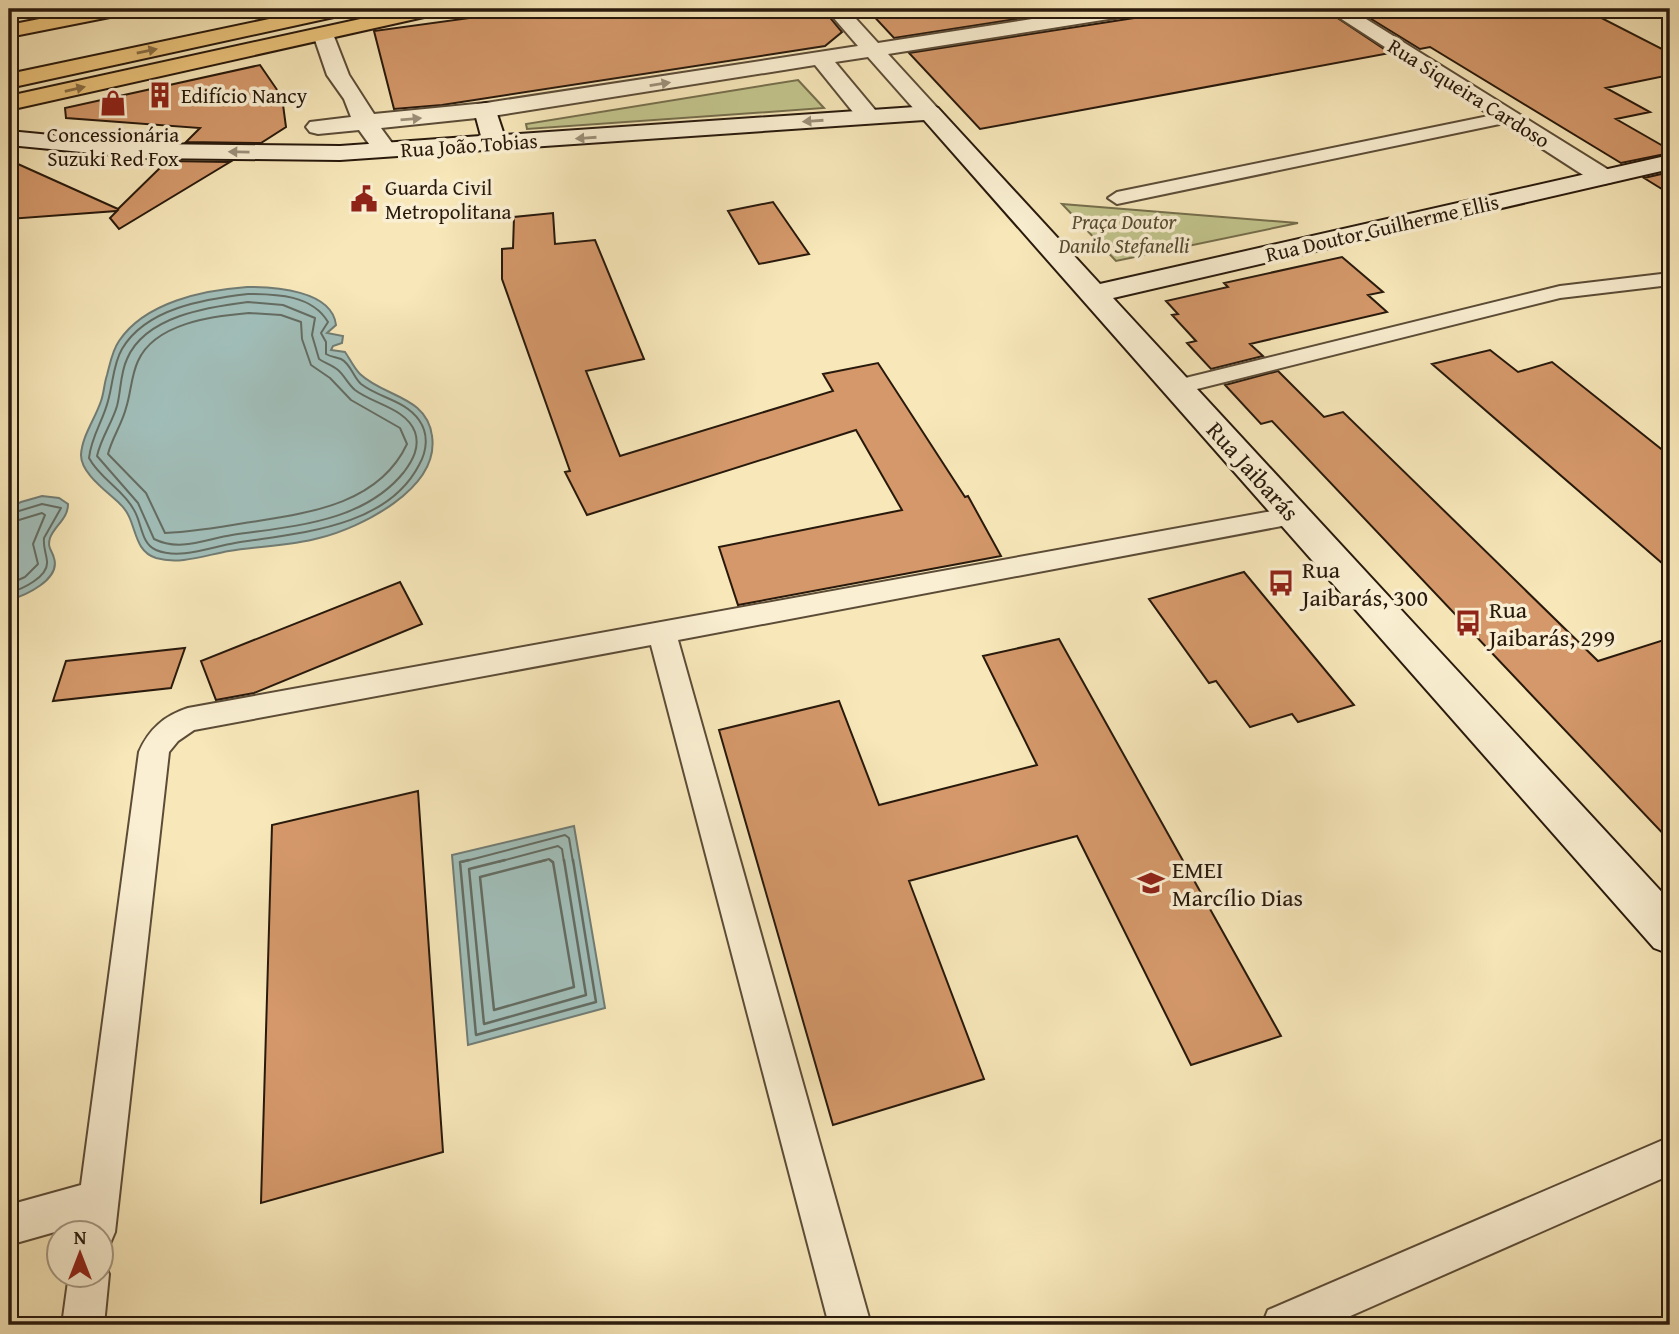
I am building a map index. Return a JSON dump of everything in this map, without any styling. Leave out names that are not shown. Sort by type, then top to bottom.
[{"type":"main road","points":[[9,31],[120,9]]},
{"type":"main road","points":[[9,81],[343,9]]},
{"type":"main road","points":[[9,103],[433,9]]},
{"type":"street","name":"Rua Jaibarás","points":[[836,9],[1670,933]]},
{"type":"street","name":"Rua João Tobias","points":[[318,127],[486,110],[1134,9]]},
{"type":"street","name":"Rua Siqueira Cardoso","points":[[1336,9],[1603,177]]},
{"type":"street","points":[[323,34],[338,75],[386,151]]},
{"type":"street","points":[[821,59],[869,117]]},
{"type":"street","points":[[307,153],[338,75]]},
{"type":"street","points":[[486,110],[495,144]]},
{"type":"street","name":"Rua João Tobias","points":[[9,138],[144,151],[386,151],[930,113]]},
{"type":"street","name":"Rua Doutor Guilherme Ellis","points":[[1093,294],[1670,162]]},
{"type":"lane","points":[[1117,198],[1508,117]]},
{"type":"lane","points":[[1177,387],[1560,292],[1670,279]]},
{"type":"lane","points":[[9,1225],[97,1216],[154,752],[164,736],[188,720],[1294,516]]},
{"type":"lane","points":[[662,633],[850,1325]]},
{"type":"lane","points":[[1283,1325],[1670,1156]]},
{"type":"lane","points":[[83,1325],[87,1288]]},
{"type":"green space","points":[[798,80],[824,108],[527,129],[526,124]]},
{"type":"green space","name":"Praça Doutor Danilo Stefanelli","points":[[1062,204],[1298,223],[1116,261]]},
{"type":"water","points":[[247,287],[300,293],[324,304],[332,313],[336,325],[327,333],[343,336],[342,343],[333,346],[331,350],[345,352],[360,374],[370,382],[403,399],[422,413],[432,436],[431,455],[423,473],[411,489],[394,503],[336,533],[297,543],[229,551],[193,559],[156,558],[142,548],[126,511],[90,476],[82,462],[84,441],[101,401],[113,353],[130,328],[160,308],[194,295]]},
{"type":"water","points":[[42,496],[59,498],[68,504],[66,514],[49,541],[55,566],[40,586],[9,600],[9,509],[21,502]]},
{"type":"water","points":[[574,826],[605,1008],[468,1045],[452,855]]},
{"type":"building","points":[[497,9],[823,9],[842,32],[825,46],[442,105],[394,109],[374,31],[499,14]]},
{"type":"building","points":[[850,9],[1081,9],[894,38],[869,11],[859,18]]},
{"type":"building","points":[[1147,9],[1324,9],[1390,53],[980,129],[909,53],[1134,18],[1143,15]]},
{"type":"building","points":[[1355,9],[1584,9],[1670,53],[1670,75],[1606,88],[1650,112],[1616,119],[1670,150],[1670,153],[1621,163],[1430,47],[1420,49]]},
{"type":"building","points":[[260,65],[282,97],[286,127],[261,143],[186,142],[200,128],[66,118],[65,108]]},
{"type":"building","points":[[9,160],[118,209],[167,161],[230,162],[119,229],[110,218],[117,211],[9,219]]},
{"type":"building","points":[[1670,172],[1670,194],[1644,178]]},
{"type":"building","points":[[773,202],[809,254],[759,264],[728,211]]},
{"type":"building","points":[[553,213],[555,244],[595,240],[644,359],[586,371],[620,456],[833,391],[823,374],[878,363],[965,497],[968,496],[1001,556],[738,605],[719,547],[902,510],[856,430],[587,515],[565,472],[570,471],[502,279],[502,249],[513,248],[514,217]]},
{"type":"building","points":[[1342,257],[1383,292],[1368,295],[1387,312],[1250,344],[1263,356],[1211,369],[1187,343],[1196,341],[1172,315],[1178,314],[1166,301],[1228,287],[1224,283]]},
{"type":"building","points":[[1490,350],[1518,372],[1552,362],[1670,456],[1670,570],[1432,364]]},
{"type":"building","points":[[1278,371],[1324,417],[1343,412],[1598,661],[1670,638],[1670,841],[1272,421],[1261,424],[1225,385]]},
{"type":"building","points":[[1244,572],[1354,705],[1298,722],[1292,714],[1250,727],[1216,681],[1209,683],[1149,599]]},
{"type":"building","points":[[400,582],[422,624],[254,693],[216,700],[201,661]]},
{"type":"building","points":[[1059,639],[1281,1036],[1191,1065],[1077,836],[909,881],[984,1079],[833,1125],[719,730],[839,701],[879,805],[1037,765],[983,656]]},
{"type":"building","points":[[185,648],[171,688],[53,701],[66,661]]},
{"type":"building","points":[[418,791],[443,1152],[261,1203],[272,825]]},
{"type":"place","name":"Edifício Nancy","points":[[160,95]]},
{"type":"place","name":"Concessionária Suzuki Red Fox","points":[[113,103]]},
{"type":"place","name":"Guarda Civil Metropolitana","points":[[364,199]]},
{"type":"place","name":"Rua Jaibarás, 300","points":[[1281,583]]},
{"type":"place","name":"Rua Jaibarás, 299","points":[[1468,623]]},
{"type":"place","name":"EMEI Marcílio Dias","points":[[1151,883]]}]
